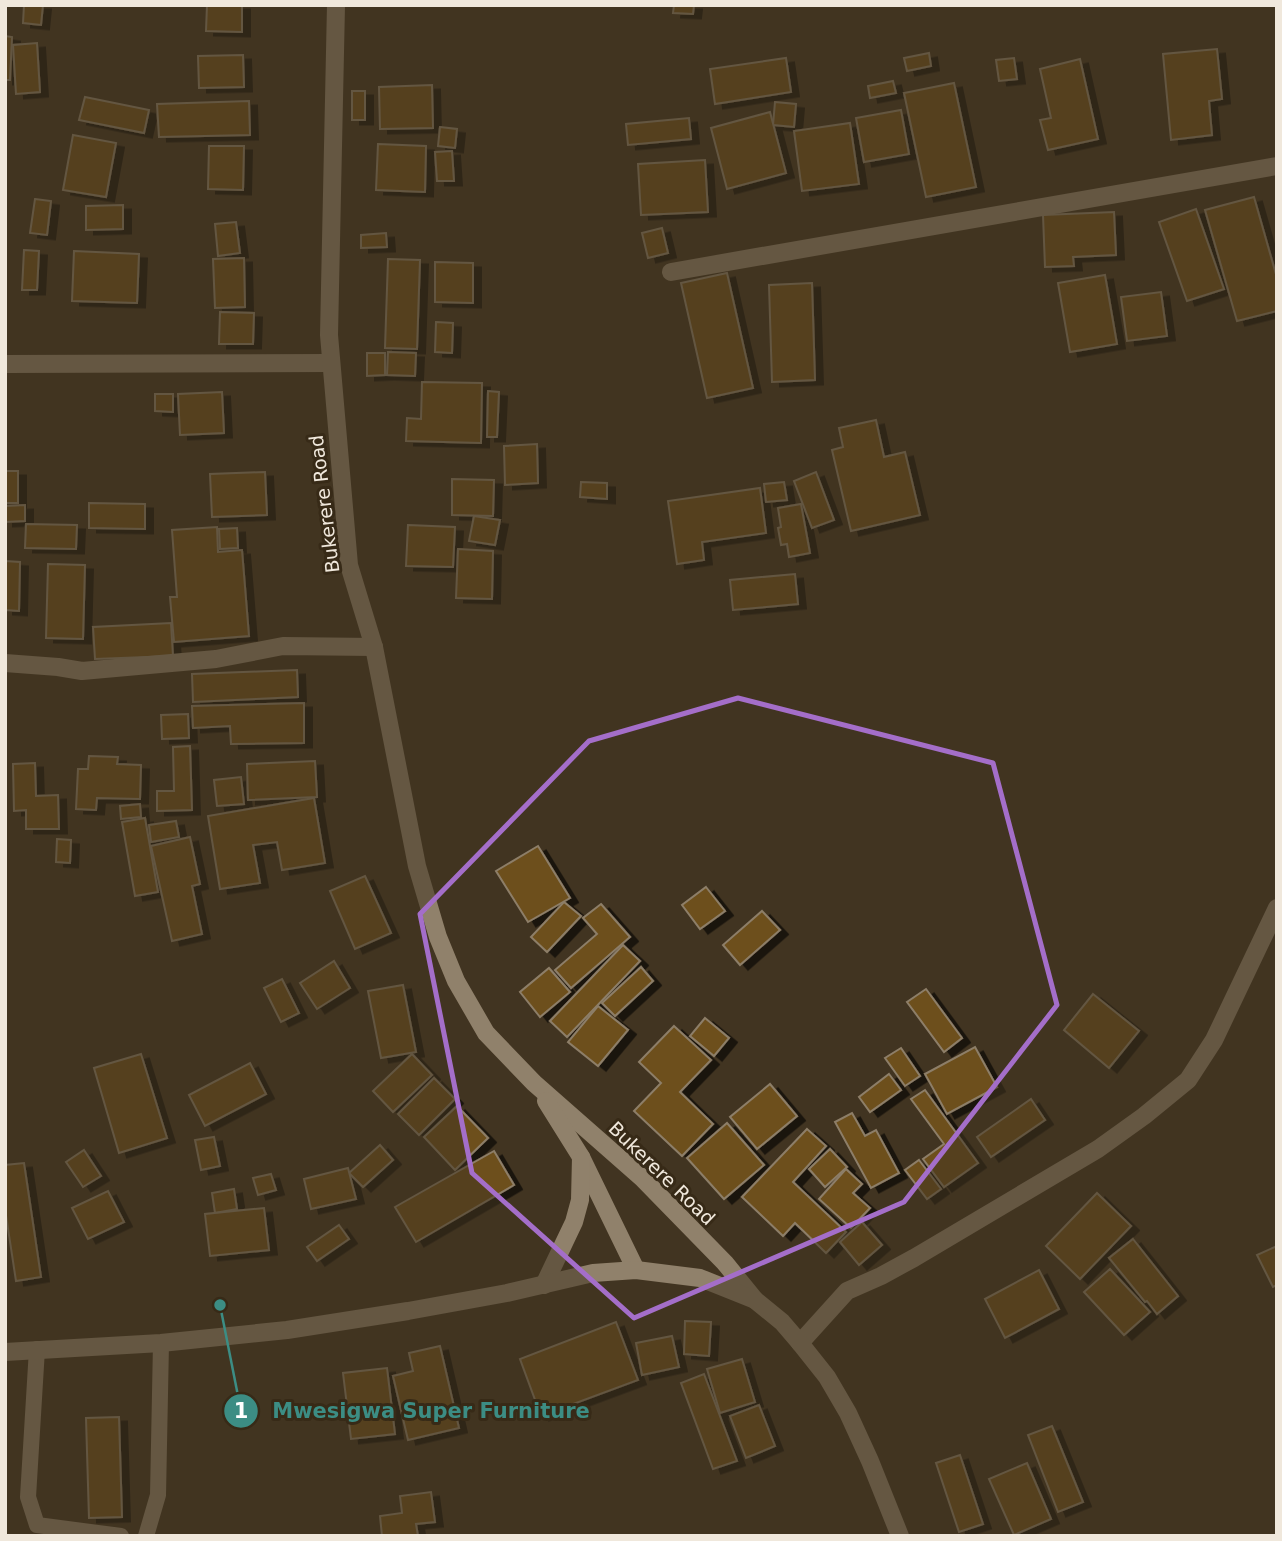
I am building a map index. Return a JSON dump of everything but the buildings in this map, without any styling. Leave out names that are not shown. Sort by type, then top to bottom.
[{"type":"street","name":"Bukerere Road","points":[[336,5],[329,321],[330,363],[349,565],[374,647],[418,866],[438,937],[456,981],[486,1033],[534,1083],[642,1178],[725,1263],[754,1300],[782,1322],[827,1377],[848,1413],[900,1536]]},
{"type":"street","points":[[671,272],[1277,166]]},
{"type":"street","points":[[5,364],[330,363]]},
{"type":"street","points":[[5,663],[82,671],[216,660],[283,646],[374,647]]},
{"type":"street","points":[[800,1343],[847,1291],[903,1264],[1098,1149],[1188,1080],[1214,1040],[1277,908]]},
{"type":"street","name":"Bukerere Road","points":[[534,1083],[582,1157],[636,1270]]},
{"type":"street","points":[[544,1285],[574,1222],[580,1200],[582,1157]]},
{"type":"street","name":"Bukerere Road","points":[[5,1352],[161,1343],[286,1330],[507,1293],[593,1273],[636,1270],[700,1278],[754,1300]]},
{"type":"lane","points":[[146,1536],[158,1495],[161,1343]]},
{"type":"lane","points":[[37,1349],[28,1497],[37,1525],[121,1536]]},
{"type":"highlighted area","points":[[738,698],[993,763],[1057,1005],[904,1202],[634,1318],[472,1173],[420,914],[589,741]]},
{"type":"place","name":"Mwesigwa Super Furniture","points":[[220,1305]]}]
